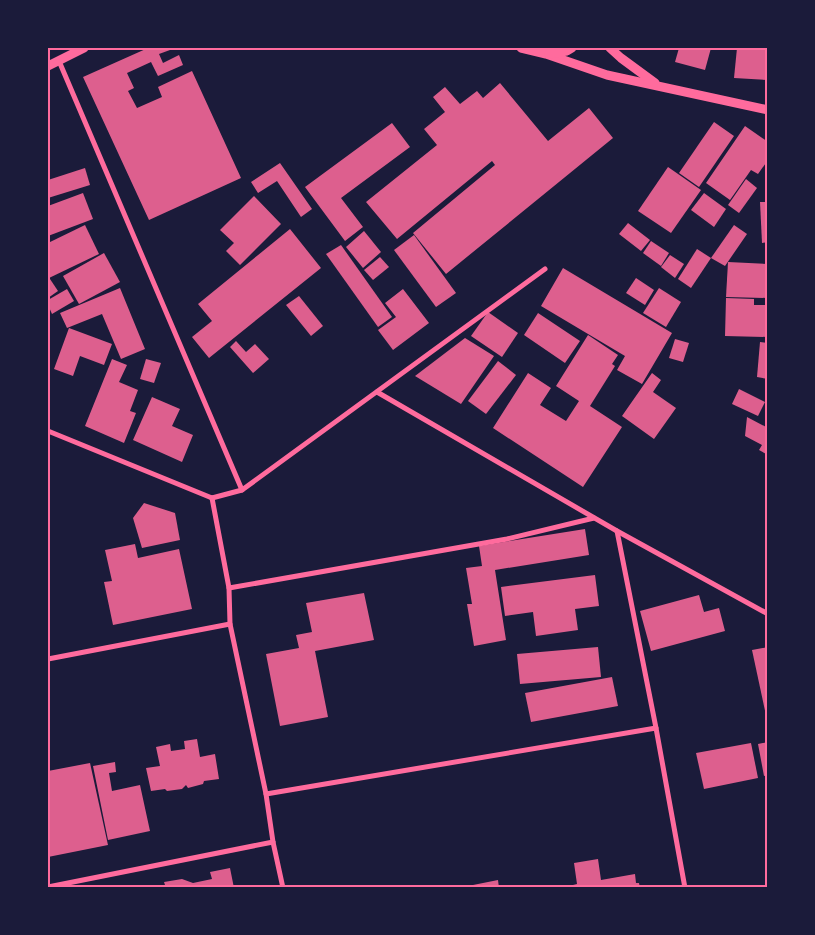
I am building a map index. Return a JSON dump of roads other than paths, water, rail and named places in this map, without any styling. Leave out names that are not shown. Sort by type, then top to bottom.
[{"type":"street","points":[[48,66],[84,48]]},
{"type":"street","points":[[520,48],[546,54],[607,75],[768,110]]},
{"type":"street","points":[[546,54],[567,51],[572,48]]},
{"type":"street","points":[[610,48],[658,85]]},
{"type":"street","points":[[59,61],[242,490]]},
{"type":"street","points":[[48,431],[212,498],[242,490],[545,269]]},
{"type":"street","points":[[377,392],[594,518],[768,614]]},
{"type":"street","points":[[212,498],[229,588],[230,624],[266,794],[283,888]]},
{"type":"street","points":[[229,588],[507,539],[594,518]]},
{"type":"street","points":[[617,531],[685,888]]},
{"type":"street","points":[[48,659],[230,624]]},
{"type":"street","points":[[266,794],[656,728]]},
{"type":"street","points":[[48,887],[274,842]]}]
